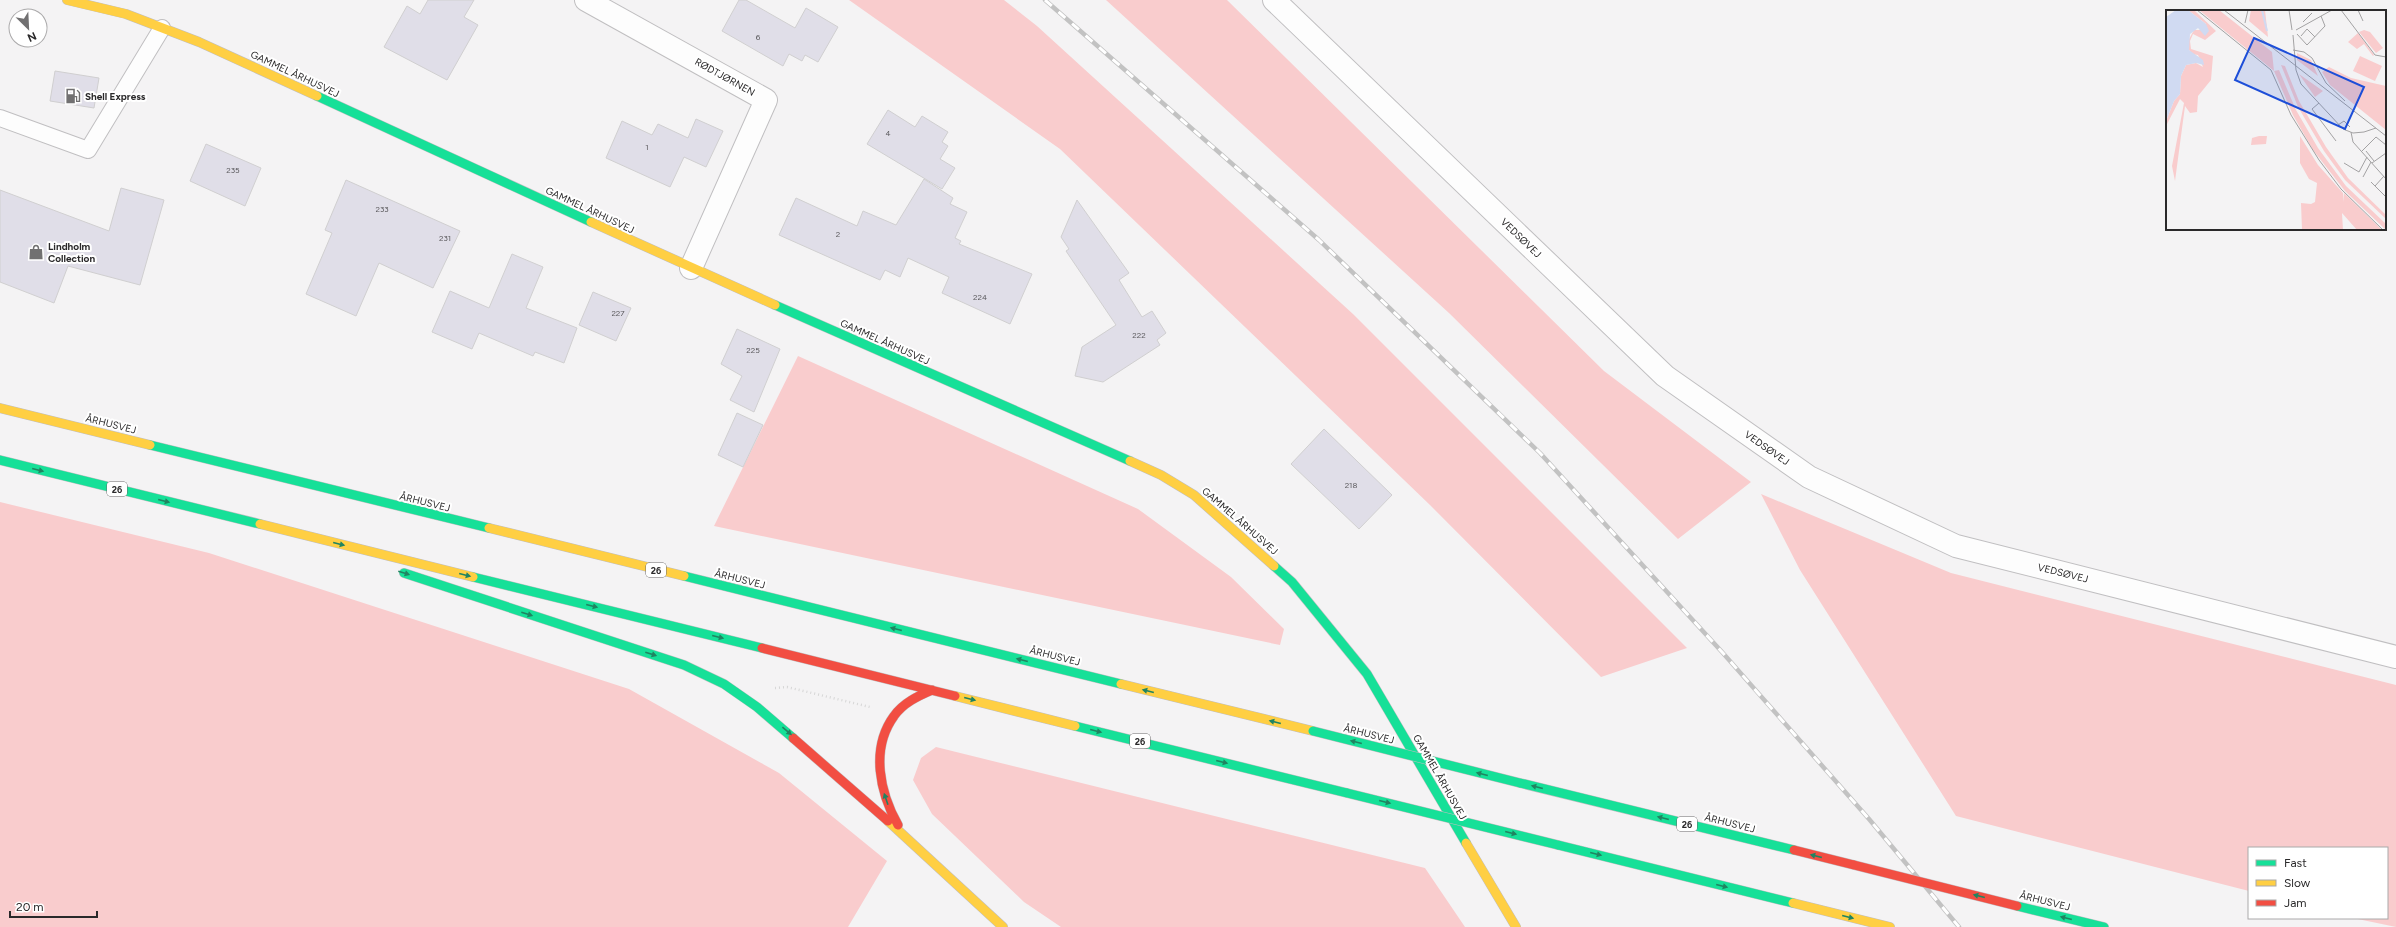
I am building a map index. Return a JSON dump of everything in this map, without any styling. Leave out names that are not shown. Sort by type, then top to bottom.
[{"type":"main road","name":"GAMMEL ÅRHUSVEJ","points":[[67,0],[126,14],[199,42],[691,268],[1161,475],[1194,495],[1292,582],[1367,674],[1516,927]]},
{"type":"main road","name":"ÅRHUSVEJ","points":[[0,408],[2104,927]]},
{"type":"main road","name":"26","points":[[0,460],[1890,927]]},
{"type":"main road","points":[[233,518],[361,559]]},
{"type":"main road","points":[[391,569],[684,665],[724,684],[757,707],[903,834],[1003,927]]},
{"type":"main road","points":[[903,834],[885,799],[879,776],[880,749],[883,737],[896,713],[912,700],[932,690]]},
{"type":"street","name":"RØDTJØRNEN","points":[[586,0],[766,100],[691,268]]},
{"type":"street","name":"VEDSØVEJ","points":[[1274,0],[1665,376],[1809,477],[1956,546],[2396,657]]},
{"type":"lane","points":[[0,118],[88,150],[162,28]]},
{"type":"path","points":[[757,707],[769,692],[776,688],[787,687],[896,713]]},
{"type":"shaded area","points":[[849,0],[1004,0],[1037,26],[1353,314],[1687,648],[1601,677],[1430,505],[1060,149]]},
{"type":"shaded area","points":[[1106,0],[1227,0],[1604,371],[1751,482],[1678,539],[1449,313]]},
{"type":"shaded area","points":[[798,356],[1138,509],[1231,577],[1284,629],[1280,645],[714,526]]},
{"type":"shaded area","points":[[1761,494],[1951,573],[2396,685],[2396,927],[2358,919],[2388,919],[2388,847],[2248,847],[2248,891],[1956,816],[1800,570]]},
{"type":"shaded area","points":[[0,502],[209,553],[629,689],[779,773],[887,861],[848,927],[0,927]]},
{"type":"shaded area","points":[[936,747],[1425,868],[1465,927],[1061,927],[1024,902],[932,814],[913,780],[921,758]]},
{"type":"building","points":[[428,0],[474,0],[464,17],[478,25],[447,80],[384,47],[407,6],[420,14]]},
{"type":"building","points":[[739,0],[746,0],[795,28],[806,8],[838,27],[818,62],[805,55],[802,61],[789,54],[783,66],[722,31]]},
{"type":"building","points":[[55,71],[99,78],[94,108],[50,101]]},
{"type":"building","points":[[888,110],[915,127],[922,116],[948,132],[942,142],[948,146],[940,159],[955,168],[942,189],[867,144]]},
{"type":"building","points":[[696,119],[723,131],[706,167],[684,157],[670,187],[606,158],[622,121],[652,135],[658,124],[688,138]]},
{"type":"building","points":[[206,144],[261,168],[245,206],[190,181]]},
{"type":"building","points":[[924,179],[953,198],[950,204],[967,212],[955,238],[961,241],[959,244],[1032,274],[1010,324],[942,293],[949,277],[908,258],[900,277],[885,270],[880,280],[779,235],[796,198],[857,226],[863,211],[896,225]]},
{"type":"building","points":[[346,180],[460,231],[433,288],[379,263],[356,316],[306,294],[332,233],[325,230]]},
{"type":"building","points":[[121,188],[164,200],[140,285],[68,266],[54,303],[0,282],[0,190],[109,231]]},
{"type":"building","points":[[1077,200],[1129,273],[1119,280],[1142,317],[1152,311],[1166,333],[1157,340],[1160,345],[1103,382],[1075,376],[1082,347],[1116,325],[1066,251],[1069,249],[1061,237]]},
{"type":"building","points":[[512,254],[543,267],[526,308],[577,328],[564,363],[535,352],[533,356],[479,333],[472,349],[432,332],[450,291],[489,308]]},
{"type":"building","points":[[593,292],[631,308],[616,341],[579,325]]},
{"type":"building","points":[[737,329],[780,349],[754,412],[730,400],[742,376],[721,364]]},
{"type":"building","points":[[737,413],[763,425],[743,467],[718,455]]},
{"type":"building","points":[[1324,429],[1392,495],[1359,529],[1291,464]]},
{"type":"railway","points":[[1045,0],[1319,240],[1540,453],[1722,652],[1869,819],[1959,927]]},
{"type":"traffic: fast","points":[[317,96],[591,222]]},
{"type":"traffic: fast","points":[[775,305],[1130,461]]},
{"type":"traffic: fast","points":[[150,445],[489,528]]},
{"type":"traffic: fast","points":[[0,460],[260,524]]},
{"type":"traffic: fast","points":[[1274,566],[1292,582],[1367,674],[1466,843]]},
{"type":"traffic: fast","points":[[404,573],[684,665],[724,684],[757,707],[793,738]]},
{"type":"traffic: fast","points":[[684,576],[1121,684]]},
{"type":"traffic: fast","points":[[473,577],[762,648]]},
{"type":"traffic: fast","points":[[1075,726],[1347,793]]},
{"type":"traffic: fast","points":[[1313,731],[1520,783]]},
{"type":"traffic: fast","points":[[1520,783],[1794,850]]},
{"type":"traffic: fast","points":[[1347,793],[1558,845]]},
{"type":"traffic: fast","points":[[1558,845],[1793,903]]},
{"type":"traffic: fast","points":[[2017,906],[2104,927]]},
{"type":"traffic: slow","points":[[67,0],[126,14],[199,42],[317,96]]},
{"type":"traffic: slow","points":[[591,222],[775,305]]},
{"type":"traffic: slow","points":[[0,408],[150,445]]},
{"type":"traffic: slow","points":[[1130,461],[1161,475],[1194,495],[1274,566]]},
{"type":"traffic: slow","points":[[260,524],[473,577]]},
{"type":"traffic: slow","points":[[489,528],[684,576]]},
{"type":"traffic: slow","points":[[1121,684],[1313,731]]},
{"type":"traffic: slow","points":[[955,696],[1075,726]]},
{"type":"traffic: slow","points":[[888,821],[1003,927]]},
{"type":"traffic: slow","points":[[1466,843],[1516,927]]},
{"type":"traffic: slow","points":[[1793,903],[1890,927]]},
{"type":"traffic: jam","points":[[762,648],[955,696]]},
{"type":"traffic: jam","points":[[898,825],[886,799],[882,785],[880,771],[882,742],[887,729],[898,711],[911,700],[932,690]]},
{"type":"traffic: jam","points":[[793,738],[888,821]]},
{"type":"traffic: jam","points":[[1794,850],[1854,865]]},
{"type":"traffic: jam","points":[[1854,865],[2017,906]]},
{"type":"place","name":"Shell Express","points":[[73,96]]},
{"type":"place","name":"Lindholm Collection","points":[[36,252]]}]
